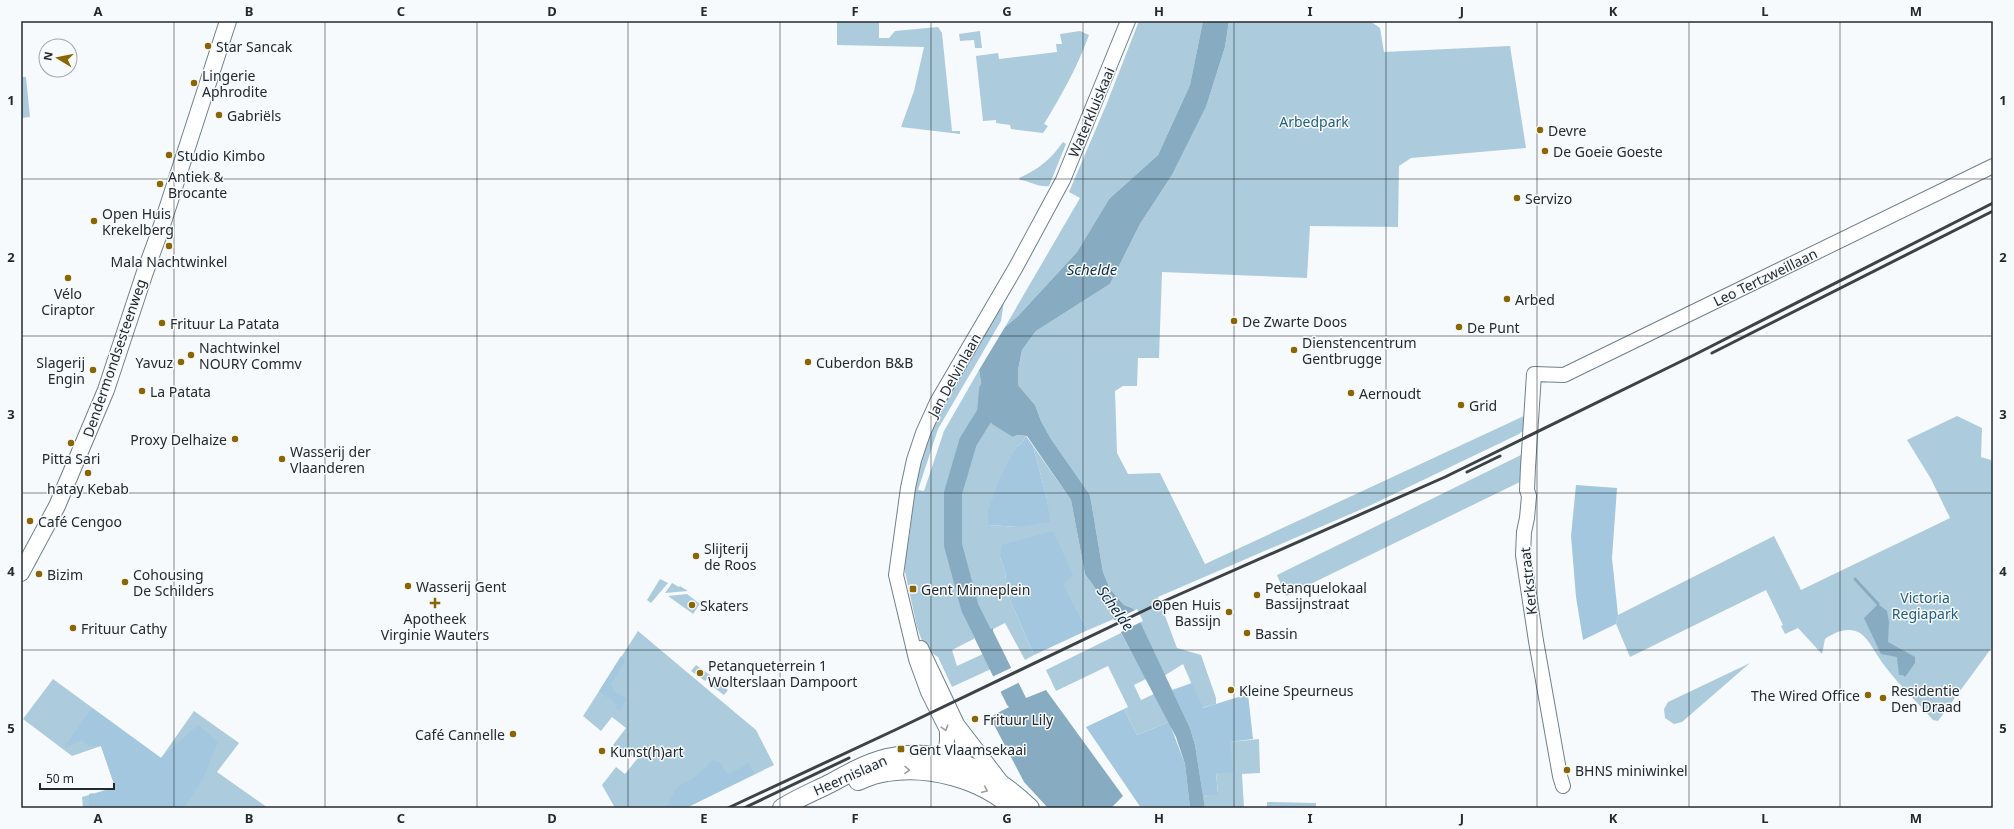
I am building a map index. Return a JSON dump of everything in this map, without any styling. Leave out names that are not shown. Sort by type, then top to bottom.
[{"type":"main road","name":"Dendermondsesteenweg","points":[[21,573],[57,506],[106,390],[160,231],[228,21]]},
{"type":"main road","name":"Heernislaan","points":[[782,808],[860,768],[886,758],[916,754],[952,768]]},
{"type":"main road","points":[[952,768],[984,772],[1004,784],[1030,808]]},
{"type":"main road","points":[[952,768],[1012,808]]},
{"type":"main road","name":"Heernislaan","points":[[800,808],[825,795],[876,774],[901,770],[952,768]]},
{"type":"street","name":"Waterkluiskaai","points":[[1052,202],[1097,99],[1128,21]]},
{"type":"street","name":"Leo Tertzweillaan","points":[[1534,374],[1564,375],[1993,166]]},
{"type":"street","name":"Jan Delvinlaan","points":[[952,768],[946,730],[928,692],[916,659],[896,575],[908,488],[914,460],[923,433],[937,402],[1052,202]]},
{"type":"street","name":"Kerkstraat","points":[[1534,374],[1527,490],[1529,496],[1524,532],[1523,555],[1536,641],[1563,786]]},
{"type":"street","name":"Jan Delvinlaan","points":[[898,563],[903,573],[920,647],[954,718],[965,750],[952,768]]},
{"type":"street","name":"Jan Delvinlaan","points":[[954,718],[1004,784]]},
{"type":"green space","points":[[837,21],[879,21],[879,38],[889,38],[895,31],[938,27],[942,33],[952,131],[960,131],[960,134],[901,127],[914,91],[924,47],[837,45]]},
{"type":"green space","points":[[1139,21],[1203,21],[1190,85],[1158,155],[1109,199],[1077,252],[1018,316],[1005,327],[1080,198],[1069,192],[1107,103]]},
{"type":"green space","name":"Arbedpark","points":[[1229,21],[1370,21],[1380,28],[1384,52],[1510,46],[1526,148],[1411,158],[1399,166],[1398,227],[1310,226],[1307,278],[1162,272],[1159,358],[1138,358],[1137,386],[1123,386],[1115,391],[1117,453],[1128,474],[1160,473],[1205,564],[1524,416],[1523,431],[1519,434],[1369,506],[1158,597],[1177,648],[1201,655],[1216,698],[1216,704],[1202,708],[1183,664],[1164,676],[1134,609],[1124,605],[1110,589],[1103,572],[1090,495],[1051,439],[1041,421],[1035,405],[1018,385],[1018,370],[1022,350],[1036,331],[1110,284],[1140,224],[1172,175],[1206,107],[1225,47]]},
{"type":"green space","points":[[980,31],[982,48],[975,48],[974,40],[960,41],[959,34]]},
{"type":"green space","points":[[1080,31],[1089,35],[1069,81],[1044,124],[1048,126],[1043,133],[1011,129],[1010,125],[996,123],[996,120],[983,121],[976,56],[998,53],[999,59],[1057,52],[1056,44],[1062,44],[1060,34]]},
{"type":"green space","points":[[21,77],[26,77],[30,117],[21,118]]},
{"type":"green space","points":[[1063,142],[1066,144],[1049,186],[1042,186],[1020,180],[1019,178],[1033,171],[1044,163],[1054,154]]},
{"type":"green space","points":[[1005,295],[1001,321],[938,429],[918,490],[924,491],[944,431],[979,370],[986,413],[1013,437],[1017,435],[1026,436],[1022,443],[1016,447],[989,525],[1018,527],[1048,516],[1047,499],[1033,446],[1071,500],[1085,574],[1105,602],[1114,619],[1088,630],[1062,583],[1000,557],[1005,571],[1007,593],[1034,655],[1025,660],[1005,623],[952,650],[957,666],[983,654],[991,669],[952,687],[938,657],[925,649],[917,627],[905,572],[904,550],[909,538],[915,492],[915,475],[922,452],[949,394]]},
{"type":"green space","name":"Victoria Regiapark","points":[[1957,416],[1982,428],[1981,457],[1991,460],[1993,466],[1993,646],[1938,721],[1933,720],[1901,686],[1889,672],[1864,636],[1860,633],[1846,630],[1833,634],[1825,639],[1822,654],[1798,628],[1785,634],[1781,626],[1783,625],[1766,590],[1630,657],[1616,624],[1618,615],[1774,536],[1801,590],[1950,518],[1931,479],[1907,440]]},
{"type":"green space","points":[[1523,454],[1522,481],[1286,596],[1277,575]]},
{"type":"green space","points":[[660,579],[668,583],[651,603],[647,600]]},
{"type":"green space","points":[[672,583],[679,587],[680,586],[688,591],[665,593]]},
{"type":"green space","points":[[687,594],[700,604],[693,614],[668,596]]},
{"type":"green space","points":[[638,631],[756,730],[774,765],[686,808],[615,808],[602,785],[616,767],[625,774],[641,754],[635,751],[630,758],[613,745],[626,728],[612,717],[601,731],[583,716]]},
{"type":"green space","points":[[1121,633],[1146,679],[1134,685],[1141,700],[1154,694],[1169,722],[1137,735],[1124,709],[1128,707],[1108,666],[1056,691],[1046,670]]},
{"type":"green space","points":[[1750,663],[1682,722],[1674,724],[1665,718],[1664,709],[1668,702]]},
{"type":"green space","name":"Petanqueterrein 1 Wolterslaan Dampoort","points":[[696,665],[710,675],[705,681],[691,671]]},
{"type":"green space","points":[[53,679],[161,758],[194,711],[239,743],[217,772],[268,808],[83,808],[82,797],[115,787],[101,746],[72,756],[23,719]]},
{"type":"green space","points":[[713,679],[728,690],[724,695],[709,684]]},
{"type":"green space","points":[[1259,739],[1260,773],[1242,774],[1244,808],[1205,808],[1203,796],[1218,793],[1216,773],[1230,742]]},
{"type":"green space","points":[[1267,802],[1316,803],[1316,808],[1267,808]]},
{"type":"shaded area","points":[[1026,436],[1033,446],[1047,499],[1050,522],[1018,527],[989,525],[988,512],[999,480],[1016,447],[1022,443]]},
{"type":"shaded area","points":[[1576,485],[1617,488],[1612,558],[1618,615],[1616,624],[1583,640],[1576,597],[1571,536]]},
{"type":"shaded area","points":[[1053,531],[1073,575],[1063,584],[1088,630],[1034,655],[1007,593],[1005,571],[1000,557],[1002,545]]},
{"type":"shaded area","points":[[621,656],[625,661],[611,684],[614,692],[627,698],[620,711],[616,708],[618,705],[599,691]]},
{"type":"shaded area","points":[[1192,683],[1203,708],[1248,694],[1253,739],[1230,742],[1233,772],[1216,773],[1218,794],[1203,796],[1195,745],[1190,728],[1172,690]]},
{"type":"shaded area","points":[[92,708],[161,758],[198,725],[218,742],[202,780],[184,808],[91,808],[89,805],[89,794],[93,793],[94,795],[115,787],[101,746],[89,746],[82,740],[63,749]]},
{"type":"shaded area","points":[[1124,709],[1137,735],[1169,722],[1185,764],[1190,808],[1141,808],[1086,727]]},
{"type":"shaded area","points":[[713,760],[719,762],[728,775],[749,763],[754,774],[686,808],[666,808],[678,786],[694,778]]},
{"type":"water","name":"Schelde","points":[[1203,21],[1229,21],[1225,47],[1206,107],[1172,175],[1140,224],[1110,284],[1036,331],[1022,350],[1018,370],[1018,385],[1035,405],[1041,421],[1051,439],[1090,495],[1103,572],[1110,589],[1124,605],[1134,609],[1190,728],[1195,745],[1205,808],[1190,808],[1185,764],[1176,737],[1105,602],[1085,574],[1071,500],[1027,436],[1017,435],[1013,437],[992,424],[986,413],[979,370],[1005,327],[1018,316],[1077,252],[1109,199],[1158,155],[1190,85]]},
{"type":"water","points":[[1878,604],[1887,611],[1889,622],[1888,642],[1915,657],[1915,663],[1905,677],[1903,675],[1899,675],[1897,657],[1881,654],[1864,618]]},
{"type":"water","points":[[993,628],[993,631],[1026,698],[1046,690],[1123,796],[1111,808],[1048,808],[1024,782],[990,717],[1009,707],[975,639]]},
{"type":"pier","points":[[1137,609],[1143,621],[1119,633],[1113,621]]},
{"type":"pier","points":[[1013,667],[1020,682],[1000,692],[992,677]]},
{"type":"waterway","name":"Schelde","points":[[988,390],[986,413],[968,442],[953,493],[953,545],[970,608],[994,656]]},
{"type":"waterway","points":[[1855,579],[1878,604]]},
{"type":"railway","points":[[728,808],[1162,602],[1445,477],[1694,355],[1993,203]]},
{"type":"railway","points":[[1712,353],[1993,211]]},
{"type":"railway","points":[[1467,472],[1500,456]]},
{"type":"railway","points":[[744,808],[849,758]]},
{"type":"place","name":"Star Sancak","points":[[208,46]]},
{"type":"place","name":"Lingerie Aphrodite","points":[[194,83]]},
{"type":"place","name":"Gabriëls","points":[[219,115]]},
{"type":"place","name":"Devre","points":[[1540,130]]},
{"type":"place","name":"De Goeie Goeste","points":[[1545,151]]},
{"type":"place","name":"Studio Kimbo","points":[[169,155]]},
{"type":"place","name":"Antiek & Brocante","points":[[160,184]]},
{"type":"place","name":"Servizo","points":[[1517,198]]},
{"type":"place","name":"Open Huis Krekelberg","points":[[94,221]]},
{"type":"place","name":"Mala Nachtwinkel","points":[[169,246]]},
{"type":"place","name":"Vélo Ciraptor","points":[[68,278]]},
{"type":"place","name":"Arbed","points":[[1507,299]]},
{"type":"place","name":"De Zwarte Doos","points":[[1234,321]]},
{"type":"place","name":"Frituur La Patata","points":[[162,323]]},
{"type":"place","name":"De Punt","points":[[1459,327]]},
{"type":"place","name":"Dienstencentrum Gentbrugge","points":[[1294,350]]},
{"type":"place","name":"Nachtwinkel NOURY Commv","points":[[191,355]]},
{"type":"place","name":"Yavuz","points":[[181,362]]},
{"type":"place","name":"Cuberdon B&B","points":[[808,362]]},
{"type":"place","name":"Slagerij Engin","points":[[93,370]]},
{"type":"place","name":"La Patata","points":[[142,391]]},
{"type":"place","name":"Aernoudt","points":[[1351,393]]},
{"type":"place","name":"Grid","points":[[1461,405]]},
{"type":"place","name":"Proxy Delhaize","points":[[235,439]]},
{"type":"place","name":"Pitta Sari","points":[[71,443]]},
{"type":"place","name":"Wasserij der Vlaanderen","points":[[282,459]]},
{"type":"place","name":"hatay Kebab","points":[[88,473]]},
{"type":"place","name":"Café Cengoo","points":[[30,521]]},
{"type":"place","name":"Slijterij de Roos","points":[[696,556]]},
{"type":"place","name":"Bizim","points":[[39,574]]},
{"type":"place","name":"Cohousing De Schilders","points":[[125,582]]},
{"type":"place","name":"Wasserij Gent","points":[[408,586]]},
{"type":"place","name":"Gent Minneplein","points":[[913,589]]},
{"type":"place","name":"Petanquelokaal Bassijnstraat","points":[[1257,595]]},
{"type":"place","name":"Apotheek Virginie Wauters","points":[[435,603]]},
{"type":"place","name":"Skaters","points":[[692,605]]},
{"type":"place","name":"Open Huis Bassijn","points":[[1229,612]]},
{"type":"place","name":"Frituur Cathy","points":[[73,628]]},
{"type":"place","name":"Bassin","points":[[1247,633]]},
{"type":"place","name":"Petanqueterrein 1 Wolterslaan Dampoort","points":[[700,673]]},
{"type":"place","name":"Kleine Speurneus","points":[[1231,690]]},
{"type":"place","name":"The Wired Office","points":[[1868,695]]},
{"type":"place","name":"Residentie Den Draad","points":[[1883,698]]},
{"type":"place","name":"Frituur Lily","points":[[975,719]]},
{"type":"place","name":"Café Cannelle","points":[[513,734]]},
{"type":"place","name":"Gent Vlaamsekaai","points":[[901,749]]},
{"type":"place","name":"Kunst(h)art","points":[[602,751]]},
{"type":"place","name":"BHNS miniwinkel","points":[[1567,770]]}]
